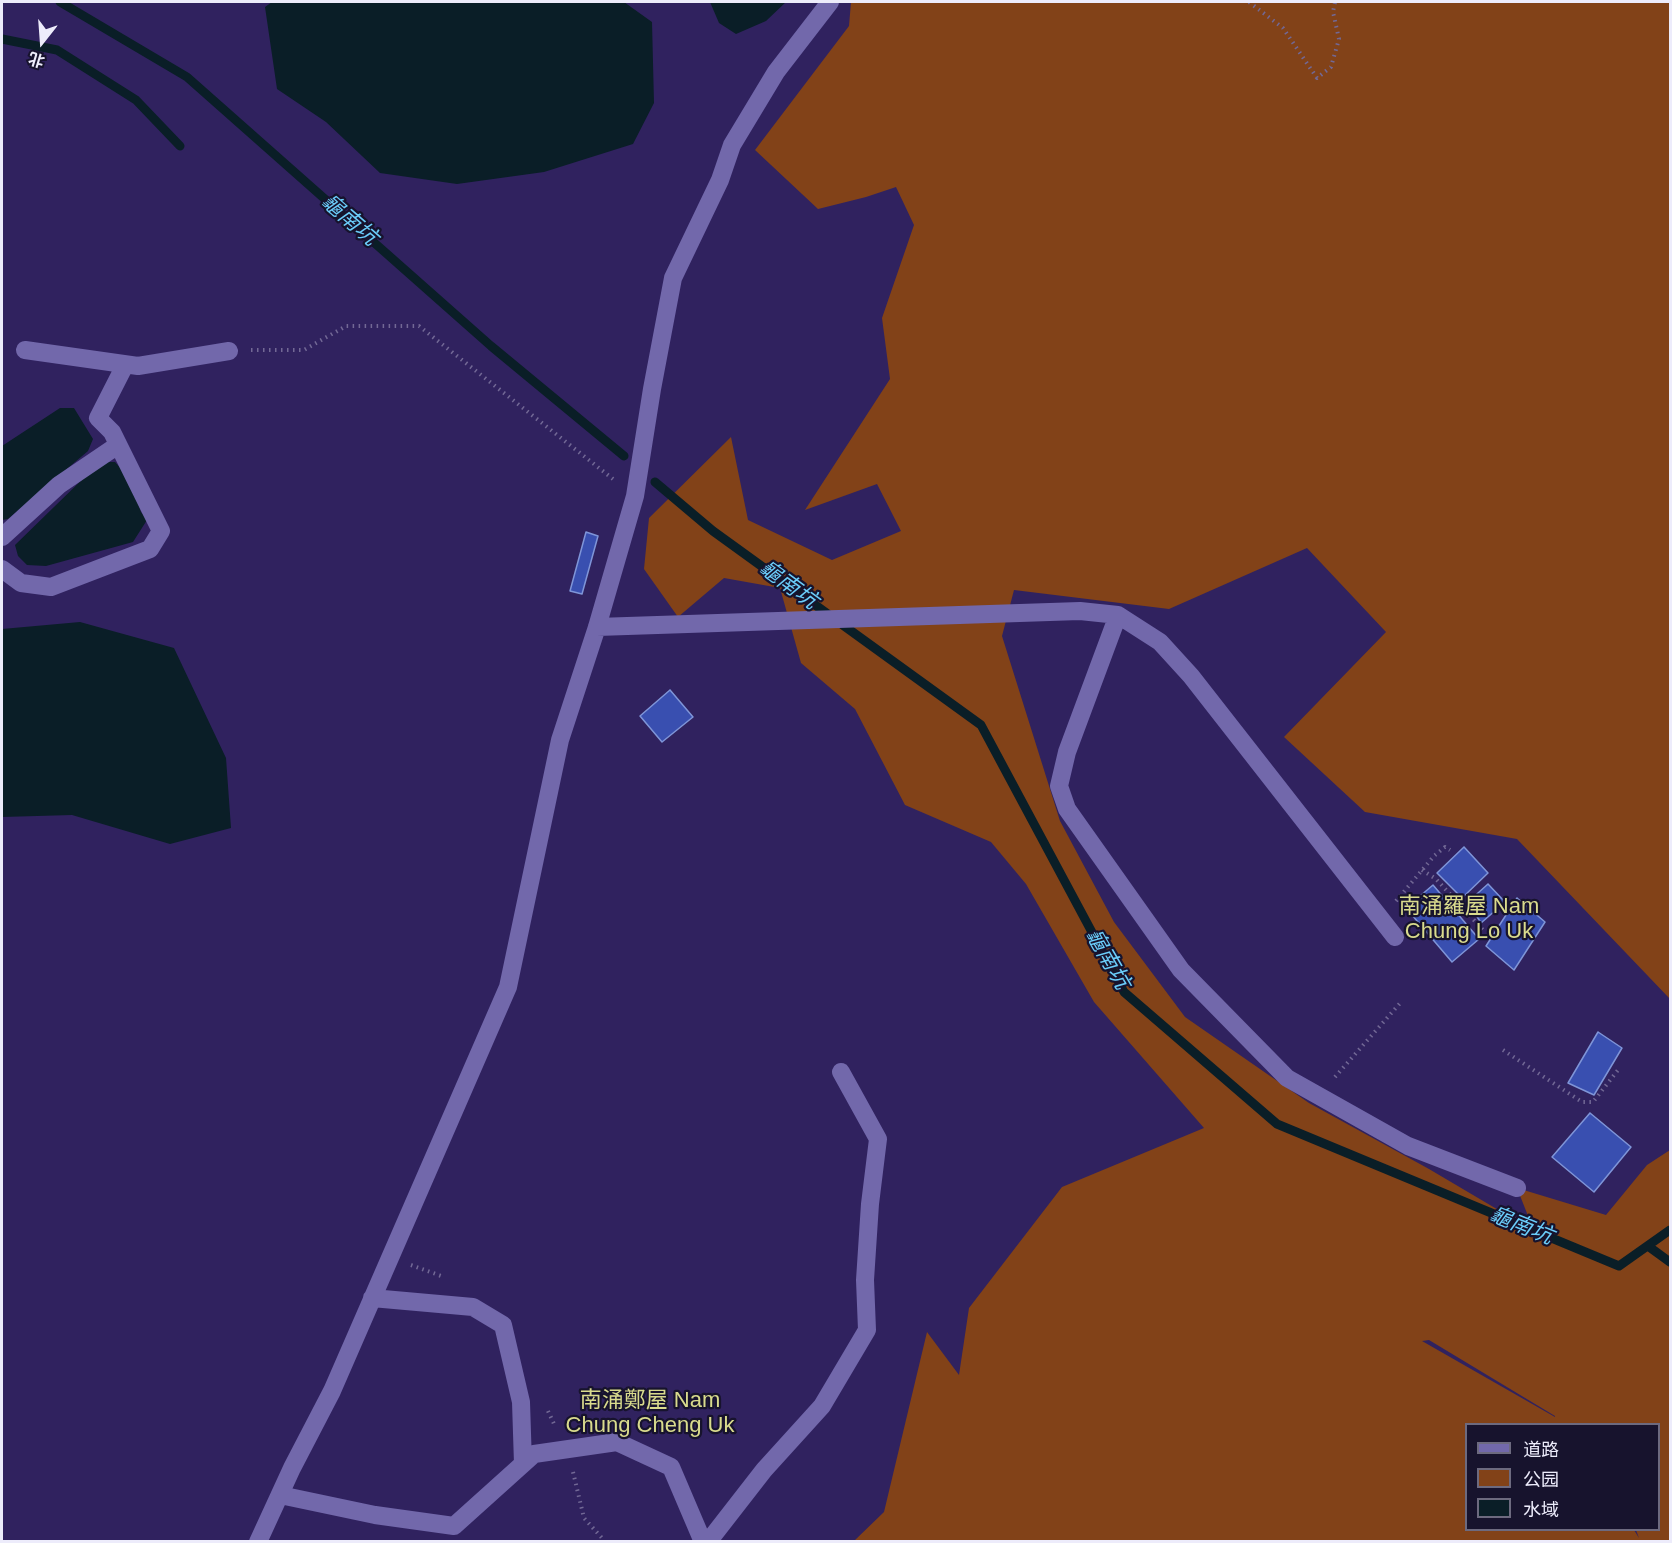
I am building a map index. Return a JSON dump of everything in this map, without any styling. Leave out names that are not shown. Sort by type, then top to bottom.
[{"type":"street","points":[[258,1542],[332,1392],[508,987],[560,740],[597,627],[635,496],[652,389],[674,278],[720,180],[732,145],[776,72],[830,2]]},
{"type":"street","points":[[25,350],[138,366],[229,351]]},
{"type":"street","points":[[2,569],[21,583],[51,586],[150,549],[160,531],[112,432],[98,418],[125,365]]},
{"type":"street","points":[[2,537],[59,485],[118,445]]},
{"type":"street","points":[[597,627],[1080,611],[1118,615],[1160,642],[1191,676],[1395,937]]},
{"type":"street","points":[[1118,615],[1067,752],[1059,786],[1067,809],[1181,970],[1287,1078],[1408,1146],[1517,1188]]},
{"type":"street","points":[[280,1495],[375,1515],[454,1526],[534,1454],[617,1442],[671,1467],[705,1542],[764,1470],[822,1406],[867,1330],[865,1280],[870,1204],[878,1139],[841,1072]]},
{"type":"street","points":[[372,1298],[473,1307],[503,1325],[521,1402],[523,1464]]},
{"type":"path","points":[[1249,2],[1283,28],[1317,78],[1331,67],[1340,39],[1333,12],[1335,2]]},
{"type":"path","points":[[229,351],[304,350],[346,326],[419,326],[635,496]]},
{"type":"path","points":[[1382,921],[1422,870],[1445,847],[1450,850]]},
{"type":"path","points":[[1422,870],[1436,879],[1484,931]]},
{"type":"path","points":[[1318,1096],[1402,1001]]},
{"type":"path","points":[[1503,1050],[1582,1102],[1593,1102],[1618,1070]]},
{"type":"green space","points":[[851,2],[1670,2],[1670,999],[1517,839],[1365,812],[1284,737],[1386,632],[1307,548],[1169,609],[1014,590],[1002,636],[1060,821],[1114,922],[1185,1017],[1309,1103],[1429,1169],[1534,1231],[1517,1188],[1606,1215],[1647,1165],[1670,1150],[1670,1541],[854,1541],[884,1512],[927,1332],[959,1375],[969,1308],[1062,1187],[1204,1128],[1094,1002],[1026,884],[991,842],[905,805],[855,709],[801,663],[780,588],[724,578],[678,617],[644,569],[649,518],[731,437],[748,520],[832,560],[901,531],[877,484],[805,510],[890,379],[882,318],[914,225],[896,187],[818,209],[755,150],[849,26]],"holes":[[[1429,1340],[1555,1417],[1422,1341]]]},
{"type":"water","points":[[272,2],[624,2],[652,22],[654,103],[633,144],[544,172],[457,184],[380,173],[326,122],[277,89],[265,7]]},
{"type":"water","points":[[710,2],[786,2],[766,21],[736,34],[719,23]]},
{"type":"water","points":[[60,408],[74,408],[93,439],[88,451],[8,519],[2,520],[2,446]]},
{"type":"water","points":[[108,462],[115,462],[130,479],[141,512],[147,520],[133,542],[46,566],[27,565],[18,556],[15,545],[94,468]]},
{"type":"water","points":[[80,622],[174,648],[226,758],[231,828],[170,844],[72,815],[2,817],[2,629]]},
{"type":"building","points":[[586,532],[598,536],[582,594],[570,591]]},
{"type":"building","points":[[670,690],[693,717],[662,742],[640,716]]},
{"type":"building","points":[[1464,847],[1488,873],[1462,898],[1437,873]]},
{"type":"building","points":[[1488,884],[1505,902],[1481,923],[1468,902]]},
{"type":"building","points":[[1433,885],[1479,939],[1452,962],[1406,908]]},
{"type":"building","points":[[1517,898],[1545,922],[1514,970],[1486,946]]},
{"type":"building","points":[[1598,1032],[1622,1048],[1594,1095],[1568,1083]]},
{"type":"building","points":[[1590,1113],[1631,1147],[1594,1192],[1552,1157]]},
{"type":"waterway","name":"龜南坑","points":[[60,2],[187,77],[491,346],[624,456]]},
{"type":"waterway","points":[[2,39],[57,50],[136,100],[180,146]]},
{"type":"waterway","name":"龜南坑","points":[[655,482],[713,531],[981,725],[1124,992],[1277,1124],[1619,1266],[1670,1230]]},
{"type":"waterway","points":[[1648,1246],[1670,1262]]},
{"type":"district","name":"南涌羅屋 Nam Chung Lo Uk","points":[[1469,920]]},
{"type":"district","name":"南涌鄭屋 Nam Chung Cheng Uk","points":[[650,1414]]}]
